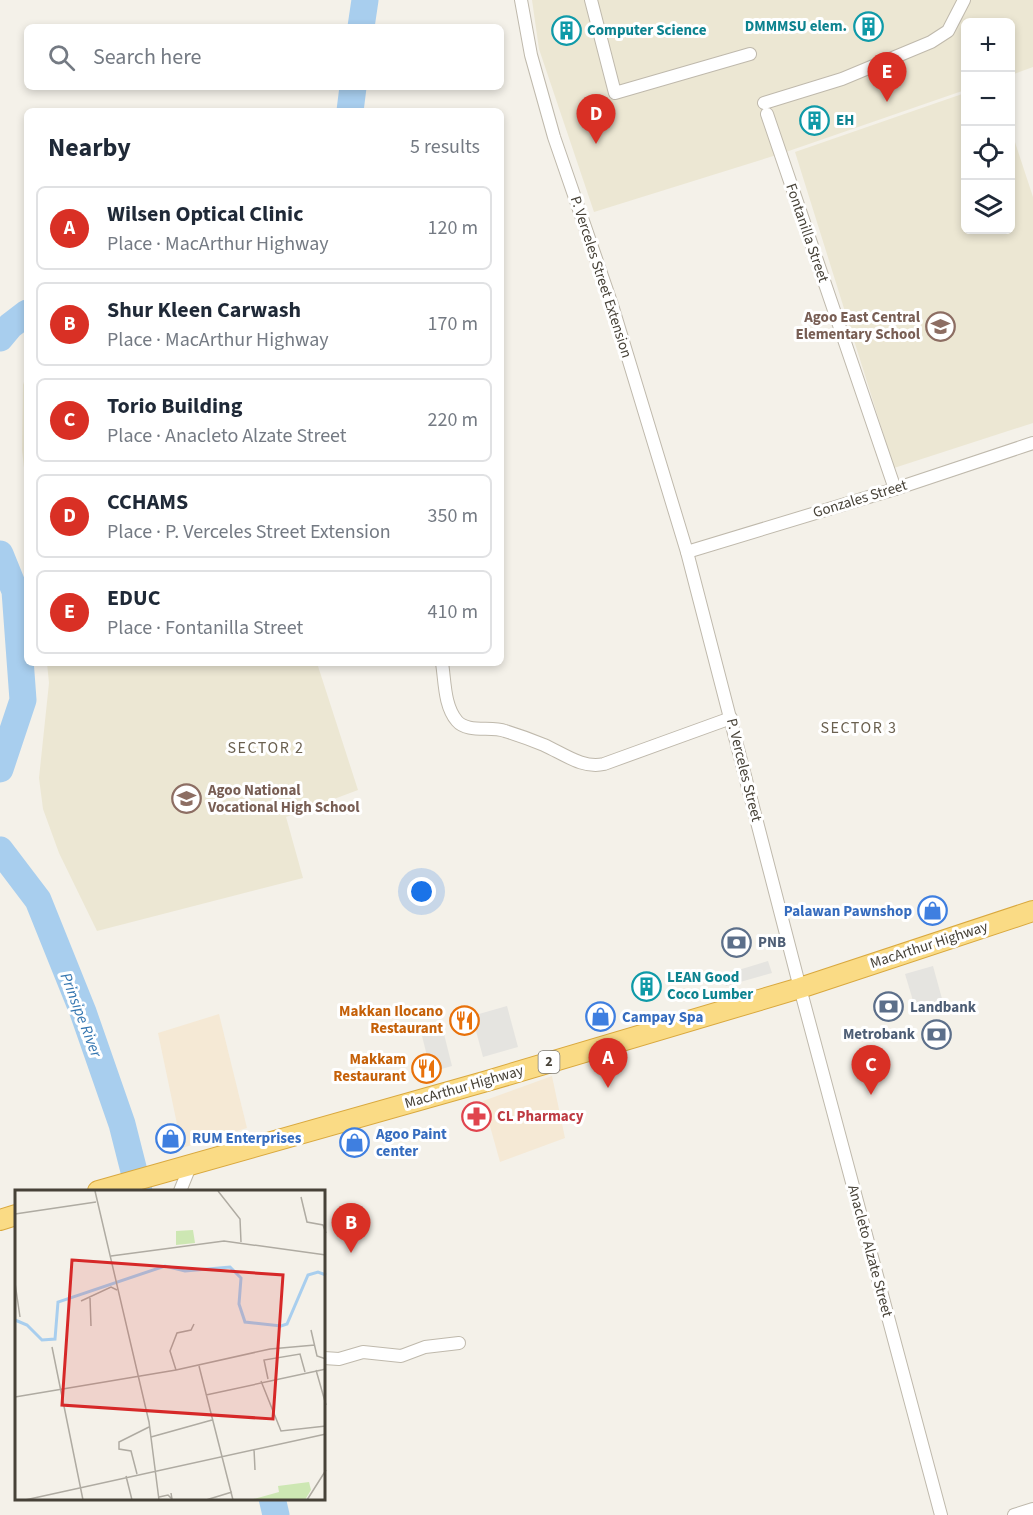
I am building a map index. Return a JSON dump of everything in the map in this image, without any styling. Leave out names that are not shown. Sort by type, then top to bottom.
[{"type":"highway","name":"MacArthur Highway","points":[[101,1190],[487,1081],[800,988],[1033,911]]},
{"type":"highway","points":[[0,1207],[15,1209]]},
{"type":"highway","points":[[0,1220],[15,1215]]},
{"type":"street","name":"P. Verceles Street Extension","points":[[521,0],[531,55],[555,137],[612,305],[687,552]]},
{"type":"street","points":[[591,0],[615,93],[750,54]]},
{"type":"street","name":"Fontanilla Street","points":[[895,489],[766,109],[931,42],[948,31],[964,0]]},
{"type":"street","name":"Gonzales Street","points":[[687,552],[895,489],[1033,443]]},
{"type":"street","name":"P. Verceles Street","points":[[687,552],[800,988]]},
{"type":"street","points":[[442,666],[448,704],[456,720],[464,727],[502,730],[544,745],[583,764],[596,766],[604,764],[731,718]]},
{"type":"street","name":"Anacleto Alzate Street","points":[[800,988],[941,1515]]},
{"type":"street","points":[[180,1190],[191,1164]]},
{"type":"street","points":[[326,1358],[339,1359],[363,1352],[401,1356],[425,1347],[459,1343]]},
{"type":"street","points":[[1014,1515],[1033,1509]]},
{"type":"shaded area","points":[[532,0],[1033,0],[1033,67],[1015,74],[1015,18],[961,18],[961,91],[783,153],[594,212],[539,49]]},
{"type":"shaded area","name":"Agoo East Central Elementary School","points":[[961,94],[961,234],[1015,234],[1015,142],[1033,197],[1033,423],[894,468],[795,152]]},
{"type":"shaded area","points":[[24,382],[24,468],[22,450]]},
{"type":"shaded area","name":"Agoo National Vocational High School","points":[[47,666],[318,666],[358,790],[286,817],[303,878],[97,931],[59,853],[43,809],[39,778],[49,683]]},
{"type":"shaded area","points":[[768,961],[772,973],[726,986],[722,975]]},
{"type":"shaded area","points":[[933,966],[944,1006],[917,1014],[905,974]]},
{"type":"shaded area","points":[[507,1006],[518,1047],[483,1057],[472,1016]]},
{"type":"shaded area","points":[[219,1014],[247,1128],[182,1148],[158,1033]]},
{"type":"shaded area","points":[[442,1026],[452,1066],[431,1072],[421,1032]]},
{"type":"shaded area","points":[[552,1076],[565,1138],[500,1162],[483,1101]]},
{"type":"waterway","name":"Prinsipe River","points":[[361,24],[365,0]]},
{"type":"waterway","name":"Prinsipe River","points":[[350,108],[353,90]]},
{"type":"waterway","name":"Prinsipe River","points":[[0,338],[10,326],[24,315]]},
{"type":"waterway","name":"Prinsipe River","points":[[0,554],[15,591],[23,700],[0,769]]},
{"type":"waterway","name":"Prinsipe River","points":[[0,850],[38,900],[83,1012],[122,1124],[139,1190]]},
{"type":"waterway","name":"Prinsipe River","points":[[272,1500],[276,1515]]},
{"type":"place","name":"DMMMSU elem.","points":[[868,26]]},
{"type":"place","name":"Computer Science","points":[[566,30]]},
{"type":"place","name":"EDUC","points":[[887,102]]},
{"type":"place","name":"EH","points":[[815,120]]},
{"type":"place","name":"CCHAMS","points":[[596,144]]},
{"type":"place","name":"Agoo East Central Elementary School","points":[[941,326]]},
{"type":"place","name":"Agoo National Vocational High School","points":[[187,799]]},
{"type":"place","name":"Palawan Pawnshop","points":[[933,911]]},
{"type":"place","name":"PNB","points":[[737,942]]},
{"type":"place","name":"LEAN Good Coco Lumber","points":[[646,986]]},
{"type":"place","name":"Landbank","points":[[889,1007]]},
{"type":"place","name":"Campay Spa","points":[[601,1017]]},
{"type":"place","name":"Makkan Ilocano Restaurant","points":[[464,1020]]},
{"type":"place","name":"Metrobank","points":[[936,1034]]},
{"type":"place","name":"Makkam Restaurant","points":[[427,1068]]},
{"type":"place","name":"Wilsen Optical Clinic","points":[[608,1088]]},
{"type":"place","name":"Torio Building","points":[[871,1095]]},
{"type":"place","name":"CL Pharmacy","points":[[476,1116]]},
{"type":"place","name":"RUM Enterprises","points":[[171,1138]]},
{"type":"place","name":"Agoo Paint center","points":[[355,1143]]},
{"type":"place","name":"Shur Kleen Carwash","points":[[351,1253]]},
{"type":"district","name":"SECTOR 3","points":[[859,728]]},
{"type":"district","name":"SECTOR 2","points":[[266,748]]}]
